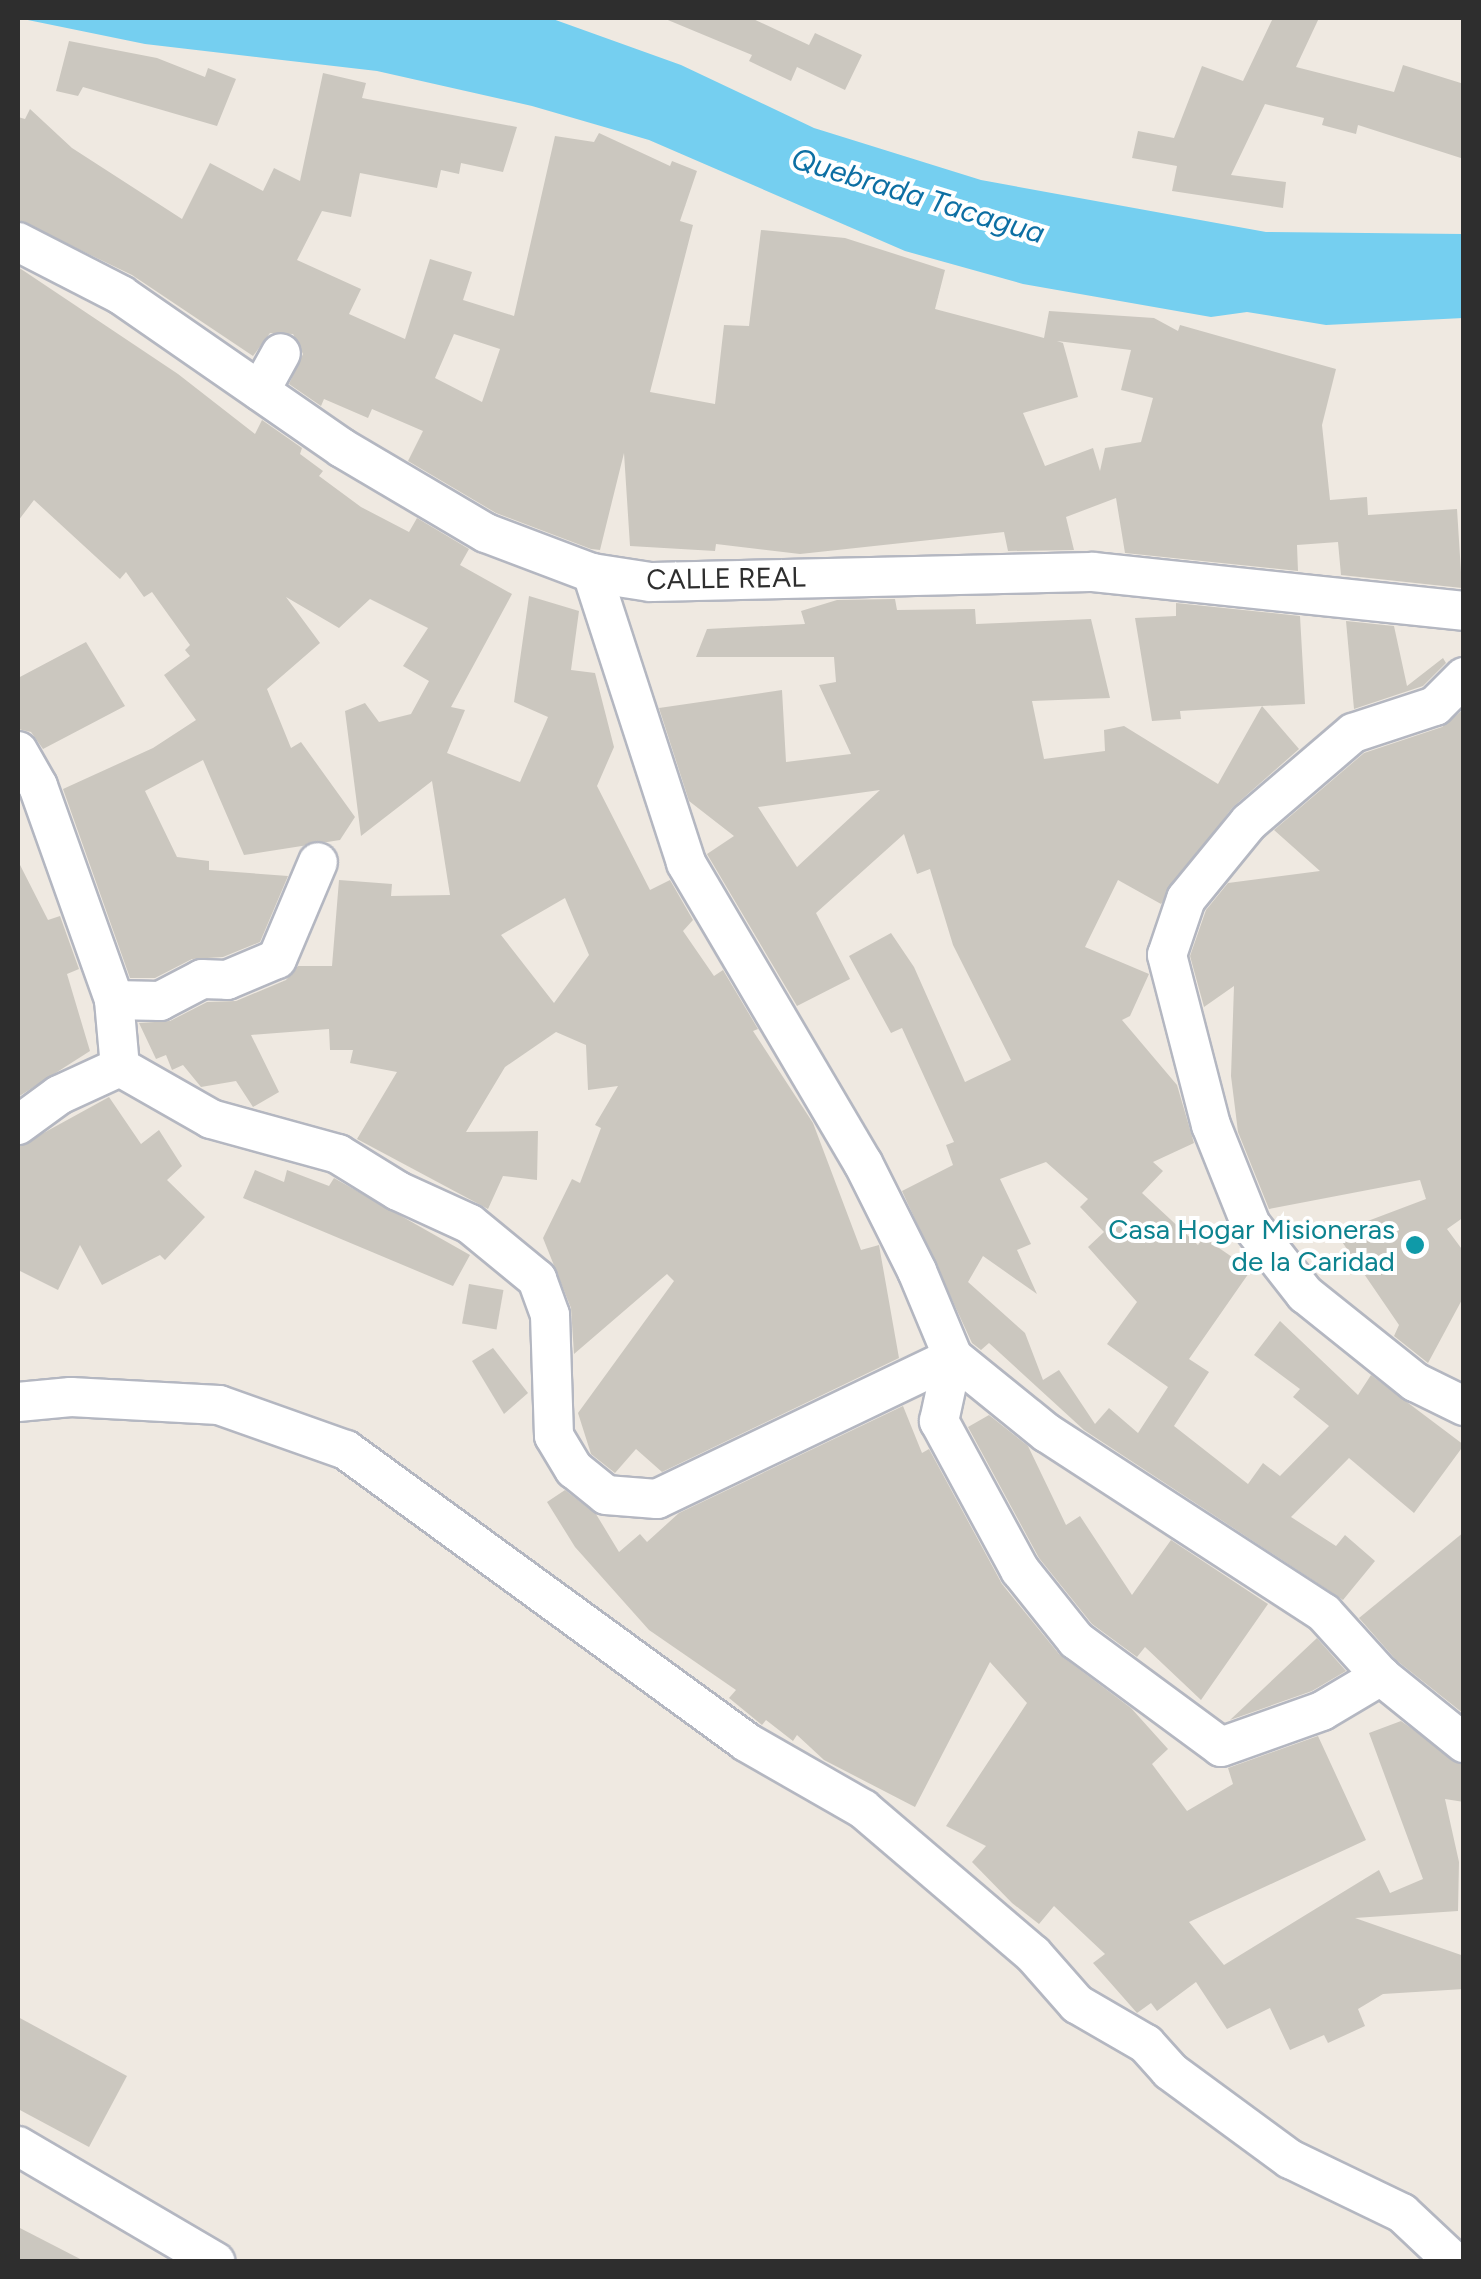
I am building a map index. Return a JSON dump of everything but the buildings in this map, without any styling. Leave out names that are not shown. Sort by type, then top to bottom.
[{"type":"street","name":"CALLE REAL","points":[[18,242],[122,295],[260,391],[486,532],[592,573],[650,582],[1093,572],[1464,610]]},
{"type":"street","points":[[260,391],[281,353]]},
{"type":"street","points":[[592,573],[686,864],[863,1163],[953,1357],[1047,1433],[1324,1613],[1381,1676],[1464,1743]]},
{"type":"street","points":[[1464,677],[1435,706],[1353,733],[1250,822],[1186,899],[1167,955],[1212,1125],[1250,1225],[1305,1294],[1415,1382],[1464,1406]]},
{"type":"street","points":[[18,751],[38,786],[114,1000],[120,1066]]},
{"type":"street","points":[[114,1000],[160,1001],[202,980],[227,980],[277,958],[318,862]]},
{"type":"street","points":[[120,1066],[211,1120],[338,1154],[506,1249],[538,1279],[550,1315],[554,1436],[574,1469],[606,1495],[657,1499],[953,1357]]},
{"type":"street","points":[[18,1125],[59,1095],[120,1066]]},
{"type":"street","points":[[953,1357],[939,1421],[987,1518],[1076,1640],[1163,1710],[1221,1746],[1322,1711],[1381,1676]]},
{"type":"street","points":[[18,1402],[71,1397],[219,1405],[346,1450],[746,1742],[863,1810],[1032,1954],[1077,2004],[1146,2044],[1170,2071],[1290,2159],[1402,2213],[1454,2262]]},
{"type":"street","points":[[18,2146],[216,2262]]},
{"type":"water","name":"Quebrada Tacagua","points":[[18,18],[550,18],[681,65],[814,128],[981,180],[1266,232],[1463,234],[1463,318],[1326,325],[1247,312],[1211,317],[1023,284],[905,251],[649,140],[532,106],[377,71],[145,44]]},
{"type":"place","name":"Casa Hogar Misioneras de la Caridad","points":[[1415,1245]]}]
